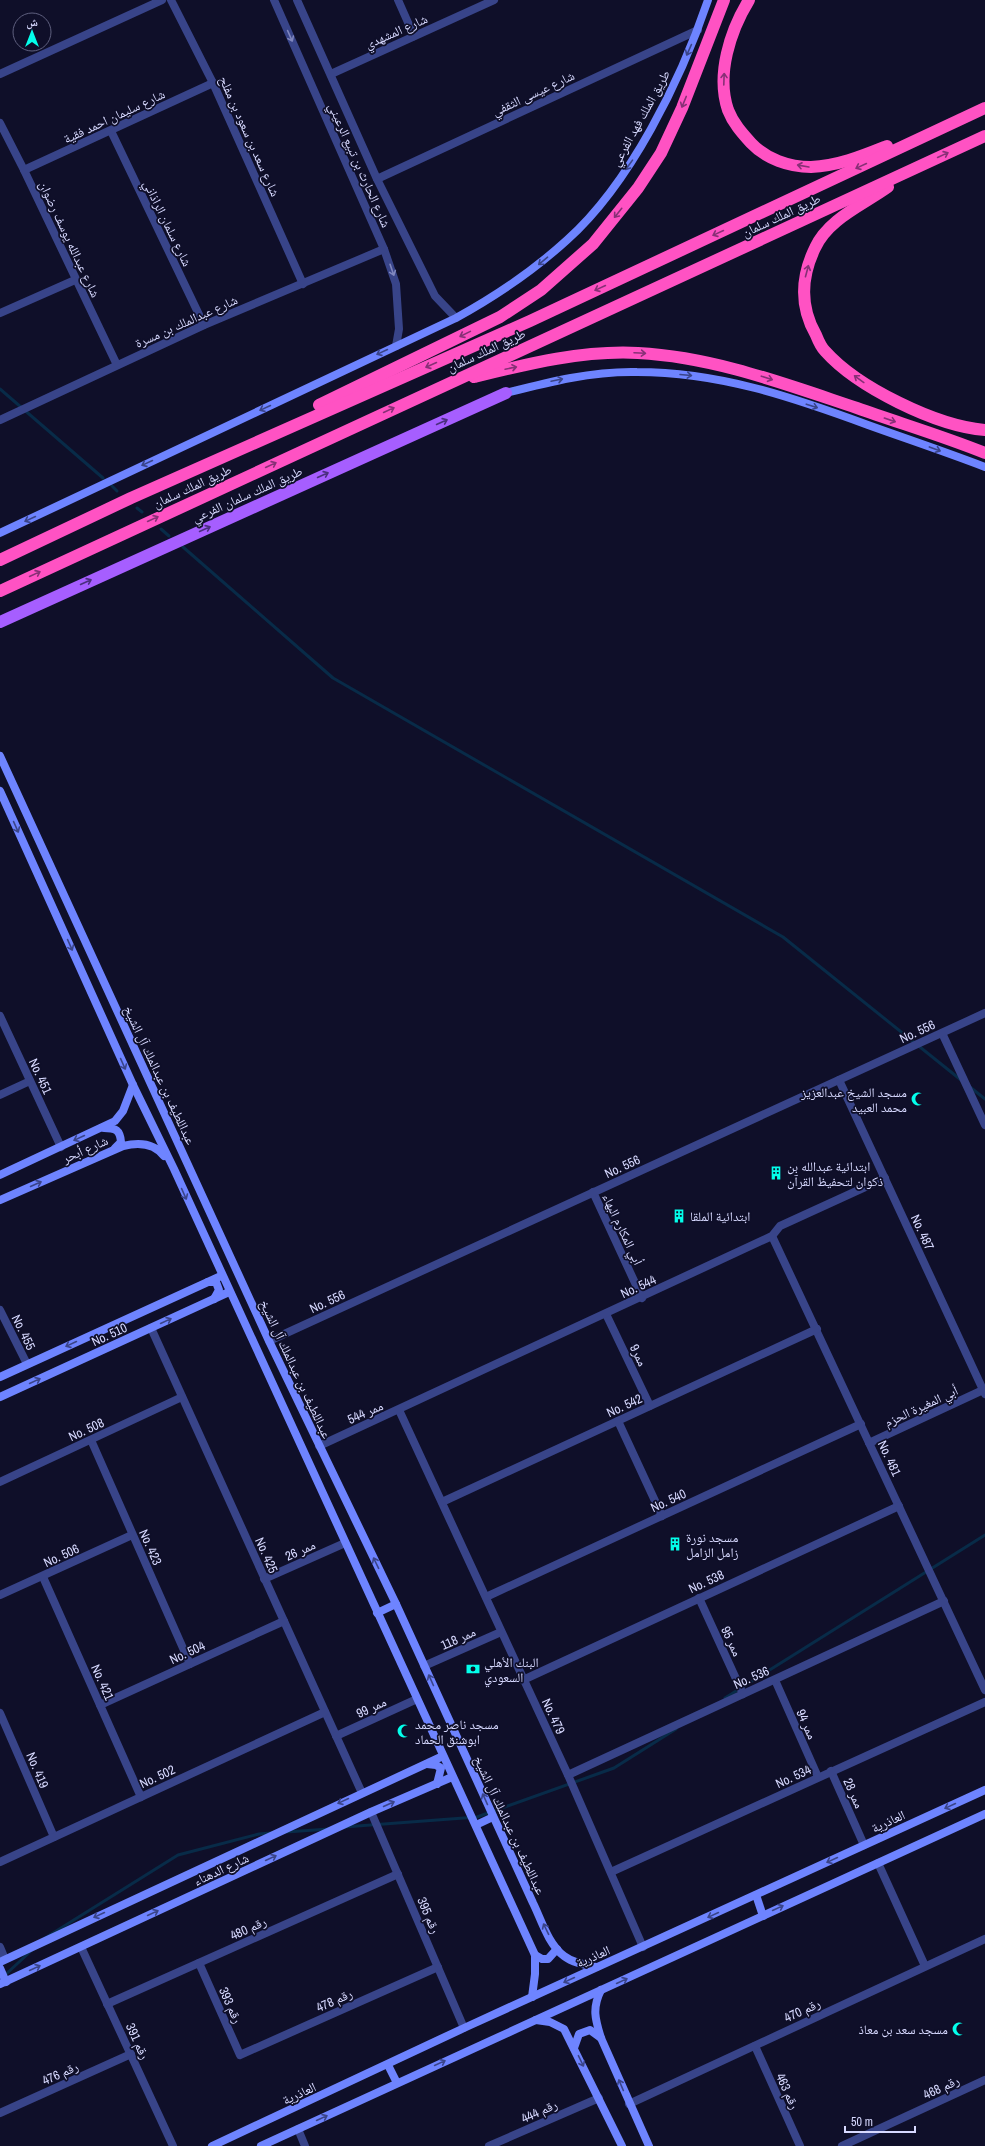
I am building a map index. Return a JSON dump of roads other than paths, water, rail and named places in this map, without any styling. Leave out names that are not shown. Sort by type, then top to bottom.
[{"type":"highway","points":[[131,498],[500,317],[541,290],[593,244],[638,188],[650,170],[682,108],[724,0]]},
{"type":"highway","points":[[749,0],[725,57],[724,84],[728,111],[740,131],[754,147],[774,161],[810,167],[843,163],[985,108]]},
{"type":"highway","name":"طريق الملك سلمان","points":[[0,560],[131,498],[530,321],[985,108]]},
{"type":"highway","name":"طريق الملك سلمان","points":[[0,591],[985,136]]},
{"type":"highway","points":[[908,172],[831,226],[815,247],[806,272],[803,296],[808,320],[824,350],[860,381],[918,411],[985,430]]},
{"type":"highway","points":[[446,384],[533,363],[585,355],[637,352],[686,357],[750,372],[985,453]]},
{"type":"highway","points":[[0,551],[68,529]]},
{"type":"main road","name":"طريق الملك سلمان الفرعي","points":[[0,622],[506,393]]},
{"type":"street","points":[[0,74],[162,0]]},
{"type":"street","name":"شارع سعد بن سعود بن مفلح","points":[[171,0],[213,83],[303,284]]},
{"type":"street","name":"شارع الحارث بن تبيع الرعيني","points":[[274,0],[384,248],[396,284],[399,329],[396,346]]},
{"type":"street","name":"شارع الحارث بن تبيع الرعيني","points":[[297,0],[377,179],[435,296],[456,318]]},
{"type":"street","points":[[398,0],[414,36]]},
{"type":"street","name":"طريق الملك فهد الفرعي","points":[[456,318],[494,296],[530,271],[568,240],[596,210],[634,159],[670,94],[698,30],[708,0]]},
{"type":"street","name":"شارع المشهدي","points":[[330,74],[491,1]]},
{"type":"street","name":"شارع عيسى الثقفي","points":[[377,179],[698,30]]},
{"type":"street","name":"شارع سليمان احمد فقية","points":[[24,170],[213,83]]},
{"type":"street","name":"شارع عبدالله يوسف رضوان","points":[[0,123],[24,170],[116,365]]},
{"type":"street","name":"شارع سلمان الراذاني","points":[[111,131],[204,325]]},
{"type":"street","name":"شارع عبدالملك بن مسرة","points":[[0,420],[204,325],[303,284],[384,248]]},
{"type":"street","points":[[0,313],[75,280]]},
{"type":"street","points":[[0,533],[456,318]]},
{"type":"street","points":[[506,393],[565,378],[602,374],[636,372],[706,377],[745,384],[841,415],[985,467]]},
{"type":"street","name":"عبداللطيف بن عبدالملك آل الشيخ","points":[[0,756],[318,1446],[396,1604],[532,1903],[557,1949],[564,1956],[580,1963],[596,1967]]},
{"type":"street","points":[[0,791],[133,1085],[174,1169],[221,1276],[535,1955],[535,1974],[532,1997]]},
{"type":"street","name":"No. 556","points":[[269,1341],[985,1013]]},
{"type":"street","name":"No. 451","points":[[0,1016],[61,1147]]},
{"type":"street","points":[[942,1033],[985,1125]]},
{"type":"street","name":"No. 487","points":[[839,1080],[984,1392]]},
{"type":"street","points":[[0,1095],[30,1081]]},
{"type":"street","name":"شارع أبحر","points":[[0,1175],[114,1121],[123,1111],[133,1085]]},
{"type":"street","points":[[101,1128],[117,1130],[121,1135],[121,1142],[115,1148]]},
{"type":"street","name":"شارع أبحر","points":[[0,1200],[115,1148],[138,1142],[159,1149],[174,1169]]},
{"type":"street","name":"No. 544","points":[[398,1410],[642,1298],[772,1236],[780,1226],[885,1178]]},
{"type":"street","name":"أبي المكارم البهاء","points":[[593,1192],[642,1298]]},
{"type":"street","name":"No. 481","points":[[772,1236],[985,1690]]},
{"type":"street","name":"No. 510","points":[[0,1377],[221,1276]]},
{"type":"street","points":[[205,1283],[211,1282],[219,1285],[219,1290],[214,1299]]},
{"type":"street","name":"No. 510","points":[[0,1397],[229,1292]]},
{"type":"street","name":"No. 455","points":[[0,1310],[27,1364]]},
{"type":"street","name":"ممر9","points":[[606,1314],[650,1406]]},
{"type":"street","name":"No. 425","points":[[151,1328],[362,1793]]},
{"type":"street","name":"No. 542","points":[[442,1502],[817,1330]]},
{"type":"street","name":"أبي المغيرة الحزم","points":[[870,1443],[984,1392]]},
{"type":"street","name":"No. 508","points":[[0,1482],[182,1397]]},
{"type":"street","name":"ممر 544","points":[[318,1446],[398,1410]]},
{"type":"street","name":"No. 479","points":[[398,1410],[568,1775],[643,1947]]},
{"type":"street","points":[[618,1421],[662,1516]]},
{"type":"street","name":"No. 540","points":[[486,1597],[861,1424]]},
{"type":"street","name":"No. 423","points":[[91,1440],[190,1664]]},
{"type":"street","name":"No. 538","points":[[523,1680],[899,1506]]},
{"type":"street","name":"No. 506","points":[[0,1595],[43,1577],[132,1535]]},
{"type":"street","name":"ممر 26","points":[[264,1579],[345,1543]]},
{"type":"street","name":"No. 421","points":[[43,1577],[141,1797]]},
{"type":"street","name":"ممر 95","points":[[699,1598],[743,1694]]},
{"type":"street","name":"No. 536","points":[[568,1775],[944,1601]]},
{"type":"street","points":[[377,1612],[396,1604]]},
{"type":"street","name":"No. 504","points":[[100,1705],[284,1621]]},
{"type":"street","name":"ممر 118","points":[[424,1666],[501,1632]]},
{"type":"street","name":"ممر 94","points":[[775,1680],[818,1777]]},
{"type":"street","name":"ممر 99","points":[[336,1736],[417,1699]]},
{"type":"street","name":"No. 534","points":[[611,1872],[985,1702]]},
{"type":"street","name":"No. 502","points":[[0,1862],[325,1712]]},
{"type":"street","name":"No. 419","points":[[0,1713],[54,1837]]},
{"type":"street","name":"شارع الدهناء","points":[[3,1960],[443,1756]]},
{"type":"street","points":[[426,1764],[436,1765],[441,1768],[437,1784]]},
{"type":"street","name":"ممر 28","points":[[832,1771],[864,1846]]},
{"type":"street","name":"شارع الدهناء","points":[[3,1983],[371,1812],[452,1777]]},
{"type":"street","name":"العاذرية","points":[[212,2146],[596,1967],[756,1896],[985,1790]]},
{"type":"street","name":"رقم 395","points":[[371,1812],[464,2028]]},
{"type":"street","points":[[262,2146],[985,1814]]},
{"type":"street","points":[[476,1825],[493,1817]]},
{"type":"street","points":[[878,1863],[925,1966]]},
{"type":"street","name":"رقم 480","points":[[108,2004],[398,1874]]},
{"type":"street","points":[[756,1896],[763,1916]]},
{"type":"street","name":"رقم 470","points":[[629,2104],[985,1938]]},
{"type":"street","points":[[0,1947],[3,1960]]},
{"type":"street","name":"رقم 391","points":[[81,1947],[173,2146]]},
{"type":"street","points":[[535,1955],[542,1959],[548,1959],[557,1949]]},
{"type":"street","name":"رقم 393","points":[[199,1964],[240,2055]]},
{"type":"street","name":"رقم 478","points":[[240,2055],[438,1967]]},
{"type":"street","points":[[0,1968],[3,1983]]},
{"type":"street","points":[[601,1990],[595,2003],[596,2020],[601,2038],[629,2104],[649,2146]]},
{"type":"street","points":[[535,2020],[550,2022],[564,2029],[622,2146]]},
{"type":"street","points":[[574,2048],[579,2034],[585,2031],[590,2030],[601,2038]]},
{"type":"street","name":"رقم 463","points":[[755,2046],[800,2146]]},
{"type":"street","name":"رقم 476","points":[[0,2113],[131,2054]]},
{"type":"street","points":[[388,2065],[397,2083]]},
{"type":"street","name":"رقم 468","points":[[842,2146],[985,2080]]},
{"type":"street","name":"رقم 444","points":[[489,2146],[599,2098]]},
{"type":"street","points":[[298,2129],[305,2146]]},
{"type":"waterway","points":[[0,389],[103,478]]},
{"type":"waterway","points":[[112,486],[117,491]]},
{"type":"waterway","points":[[137,508],[142,512]]},
{"type":"waterway","points":[[161,529],[169,536]]},
{"type":"waterway","points":[[183,547],[333,678],[783,937],[961,1080]]},
{"type":"waterway","points":[[970,1087],[985,1099]]},
{"type":"waterway","points":[[725,1698],[985,1535]]},
{"type":"waterway","points":[[344,1827],[477,1817],[614,1768],[676,1729]]},
{"type":"waterway","points":[[286,1832],[329,1829]]},
{"type":"waterway","points":[[45,1938],[178,1855],[259,1834],[271,1833]]},
{"type":"waterway","points":[[4,1976],[32,1950]]},
{"type":"place","name":"مسجد الشيخ عبدالعزيز محمد العبيد","points":[[918,1099]]},
{"type":"place","name":"ابتدائية عبدالله بن ذكوان لتحفيظ القرآن","points":[[776,1173]]},
{"type":"place","name":"ابتدائية الملقا","points":[[679,1216]]},
{"type":"place","name":"مسجد نورة زامل الزامل","points":[[675,1544]]},
{"type":"place","name":"البنك الأهلي السعودي","points":[[473,1669]]},
{"type":"place","name":"مسجد ناصر محمد ابوشنق الحماد","points":[[404,1731]]},
{"type":"place","name":"مسجد سعد بن معاذ","points":[[959,2029]]}]
